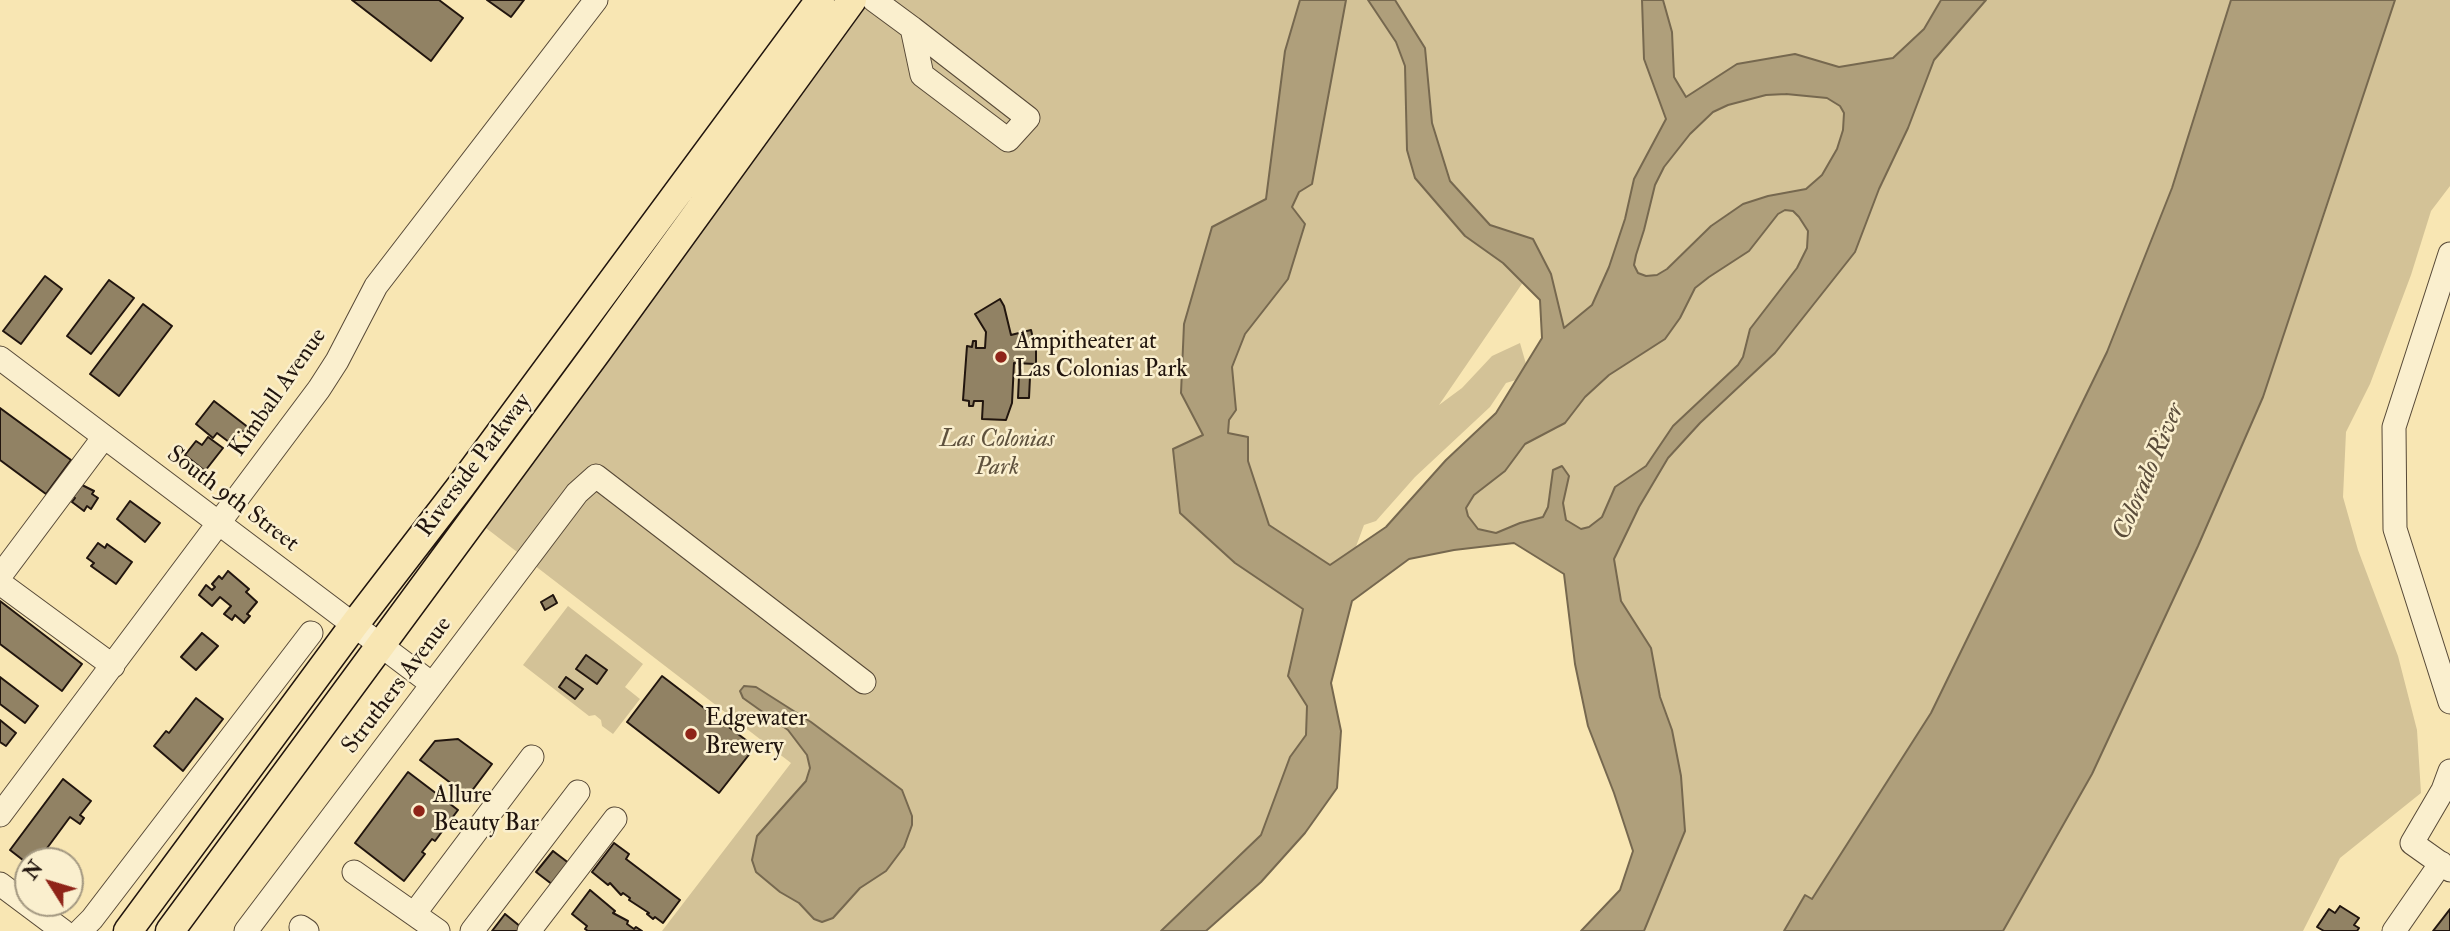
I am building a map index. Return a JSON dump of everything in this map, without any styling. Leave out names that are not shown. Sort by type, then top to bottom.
[{"type":"main road","name":"Riverside Parkway","points":[[128,931],[820,0]]},
{"type":"main road","name":"Riverside Parkway","points":[[170,931],[852,0]]},
{"type":"street","name":"Kimball Avenue","points":[[0,815],[319,389],[337,361],[376,286],[596,0]]},
{"type":"street","points":[[874,0],[912,28],[1028,118],[1008,140],[922,75],[912,28]]},
{"type":"street","points":[[2450,254],[2394,427],[2395,529],[2450,702]]},
{"type":"street","name":"South 9th Street","points":[[0,358],[432,684]]},
{"type":"street","points":[[0,576],[104,437]]},
{"type":"street","name":"Struthers Avenue","points":[[246,931],[577,493],[596,476],[864,682]]},
{"type":"street","points":[[0,583],[113,666]]},
{"type":"street","points":[[80,931],[92,919],[311,633]]},
{"type":"street","points":[[414,914],[532,757]]},
{"type":"street","points":[[2394,931],[2445,866],[2413,843],[2443,790],[2450,771]]},
{"type":"street","points":[[472,931],[579,792]]},
{"type":"street","points":[[529,931],[615,819]]},
{"type":"street","points":[[354,872],[438,931]]},
{"type":"street","points":[[0,884],[63,931]]},
{"type":"green space","name":"Las Colonias Park","points":[[871,0],[1940,0],[1924,29],[1893,58],[1838,67],[1795,54],[1647,157],[1634,179],[1625,219],[1609,267],[1592,305],[1564,328],[1551,274],[1541,256],[1439,405],[1462,388],[1492,356],[1520,343],[1526,364],[1516,380],[1506,383],[1490,407],[1415,477],[1376,521],[1364,525],[1318,649],[1307,706],[1306,736],[1290,757],[1261,835],[1161,931],[662,931],[791,763],[486,528]]},
{"type":"green space","points":[[1986,0],[2231,0],[2172,188],[2107,352],[1931,713],[1868,814],[1812,900],[1805,895],[1784,931],[1644,931],[1685,831],[1681,776],[1672,730],[1660,697],[1651,648],[1621,601],[1614,559],[1639,507],[1668,458],[1700,423],[1775,353],[1879,189],[1908,128],[1934,60]]},
{"type":"green space","points":[[2395,0],[2450,0],[2450,186],[2431,211],[2411,275],[2370,384],[2346,432],[2343,497],[2358,550],[2398,656],[2417,730],[2421,793],[2340,858],[2303,931],[2003,931],[2092,774],[2198,546],[2263,397]]},
{"type":"green space","points":[[1766,95],[1827,98],[1840,106],[1844,113],[1843,130],[1837,149],[1822,175],[1807,189],[1743,204],[1711,225],[1657,275],[1646,276],[1638,273],[1634,265],[1655,184],[1664,167],[1690,134],[1713,112],[1728,105]]},
{"type":"green space","points":[[1785,209],[1793,211],[1805,223],[1808,231],[1809,239],[1803,259],[1750,329],[1743,357],[1738,365],[1673,426],[1646,466],[1624,480],[1611,494],[1602,517],[1589,527],[1581,529],[1566,520],[1563,503],[1569,476],[1549,495],[1548,507],[1543,517],[1496,533],[1478,529],[1468,516],[1466,507],[1474,495],[1505,471],[1525,444],[1558,428],[1609,375],[1670,333],[1695,288],[1749,251]]},
{"type":"green space","points":[[568,606],[643,664],[625,687],[640,699],[613,734],[602,726],[601,720],[595,715],[589,716],[523,665]]},
{"type":"water","points":[[1300,0],[1346,0],[1312,184],[1299,192],[1292,207],[1305,224],[1288,279],[1245,334],[1232,367],[1236,410],[1229,420],[1228,433],[1248,437],[1248,461],[1269,525],[1330,565],[1386,527],[1446,460],[1496,413],[1542,338],[1540,300],[1503,263],[1465,236],[1415,178],[1407,150],[1405,66],[1396,42],[1368,0],[1395,0],[1425,48],[1432,123],[1450,181],[1490,225],[1533,239],[1551,274],[1564,328],[1592,305],[1609,267],[1625,219],[1634,179],[1666,119],[1644,59],[1642,0],[1663,0],[1672,32],[1674,77],[1686,97],[1737,64],[1795,54],[1839,67],[1893,58],[1924,29],[1941,0],[1986,0],[1934,60],[1855,252],[1775,353],[1700,423],[1668,458],[1639,507],[1614,559],[1621,601],[1651,648],[1660,697],[1672,730],[1681,776],[1685,831],[1644,931],[1581,931],[1620,890],[1633,851],[1588,726],[1575,664],[1564,574],[1514,543],[1454,550],[1409,559],[1352,601],[1331,683],[1341,731],[1337,788],[1305,833],[1261,882],[1206,931],[1161,931],[1261,835],[1290,757],[1306,735],[1307,706],[1288,676],[1303,609],[1235,563],[1180,513],[1173,449],[1203,435],[1181,393],[1184,324],[1212,227],[1266,199],[1285,51]],"holes":[[[1766,95],[1827,98],[1840,106],[1844,113],[1843,130],[1837,149],[1822,175],[1806,189],[1743,204],[1711,226],[1667,269],[1657,275],[1646,276],[1638,273],[1634,265],[1655,185],[1664,167],[1690,134],[1713,112],[1728,105]],[[1785,210],[1793,211],[1808,231],[1807,248],[1797,268],[1750,329],[1743,357],[1738,365],[1673,426],[1646,466],[1615,487],[1602,517],[1589,527],[1581,529],[1566,520],[1563,503],[1569,476],[1562,466],[1553,470],[1548,507],[1543,517],[1496,533],[1478,529],[1468,516],[1466,508],[1474,495],[1505,471],[1525,444],[1565,423],[1585,397],[1609,375],[1665,339],[1680,318],[1695,288],[1749,251],[1778,214]]]},
{"type":"water","name":"Colorado River","points":[[2231,0],[2395,0],[2263,397],[2198,546],[2092,774],[2003,931],[1784,931],[1805,895],[1812,899],[1931,713],[2107,352],[2172,188]]},
{"type":"water","points":[[744,686],[756,687],[811,722],[902,790],[912,816],[912,825],[904,847],[886,871],[860,888],[833,918],[822,922],[814,919],[799,903],[780,892],[756,872],[752,860],[757,836],[806,781],[810,768],[807,755],[788,730],[743,698],[740,691]]},
{"type":"building","points":[[352,0],[439,0],[463,18],[431,61]]},
{"type":"building","points":[[487,0],[524,0],[511,17]]},
{"type":"building","points":[[45,276],[62,289],[21,344],[3,331]]},
{"type":"building","points":[[109,280],[134,298],[91,354],[67,336]]},
{"type":"building","name":"Ampitheater at Las Colonias Park","points":[[1000,299],[1011,335],[1031,330],[1036,364],[1014,363],[1012,403],[1006,420],[982,419],[983,401],[974,401],[973,406],[969,406],[969,401],[963,400],[967,346],[972,347],[973,341],[976,341],[976,348],[985,348],[986,332],[975,314]]},
{"type":"building","points":[[143,304],[172,326],[119,396],[90,374]]},
{"type":"building","points":[[1019,376],[1030,377],[1029,398],[1018,398]]},
{"type":"building","points":[[214,401],[249,428],[245,433],[236,433],[229,442],[217,433],[213,438],[196,424]]},
{"type":"building","points":[[0,408],[71,460],[46,494],[0,460]]},
{"type":"building","points":[[208,437],[223,448],[205,471],[185,455],[196,441],[202,445]]},
{"type":"building","points":[[80,484],[94,491],[92,494],[98,498],[91,509],[87,506],[84,511],[72,502],[75,498],[72,496]]},
{"type":"building","points":[[130,501],[160,523],[145,542],[117,519]]},
{"type":"building","points":[[98,543],[105,548],[107,544],[132,562],[116,584],[91,566],[94,563],[87,558]]},
{"type":"building","points":[[228,571],[249,589],[246,592],[257,602],[247,614],[250,616],[244,623],[235,615],[232,620],[224,614],[231,606],[220,597],[212,606],[199,595],[206,585],[212,590],[215,587],[212,584],[219,576],[222,579]]},
{"type":"building","points":[[553,595],[557,603],[545,610],[541,602]]},
{"type":"building","points":[[0,601],[82,664],[62,691],[0,644]]},
{"type":"building","points":[[202,633],[218,646],[196,670],[181,657]]},
{"type":"building","points":[[586,655],[607,670],[597,684],[576,669]]},
{"type":"building","name":"Edgewater Brewery","points":[[662,676],[755,747],[719,793],[627,722]]},
{"type":"building","points":[[0,677],[38,706],[25,723],[0,704]]},
{"type":"building","points":[[566,677],[583,689],[575,699],[559,687]]},
{"type":"building","points":[[196,698],[223,719],[183,771],[154,746],[166,731],[169,733]]},
{"type":"building","points":[[0,720],[16,733],[6,746],[0,742]]},
{"type":"building","points":[[458,739],[492,764],[468,796],[420,760],[435,741]]},
{"type":"building","points":[[408,772],[458,810],[435,841],[432,839],[422,852],[425,854],[404,881],[355,843]]},
{"type":"building","points":[[63,779],[91,801],[80,815],[84,818],[80,824],[70,817],[48,847],[14,847],[14,853],[10,850]]},
{"type":"building","points":[[614,843],[629,854],[626,859],[680,900],[663,923],[655,917],[653,919],[647,914],[649,913],[629,900],[630,898],[623,893],[621,895],[610,883],[608,885],[592,872]]},
{"type":"building","points":[[553,851],[570,864],[553,885],[536,872]]},
{"type":"building","points":[[590,890],[615,911],[613,913],[628,921],[627,924],[634,929],[636,927],[642,931],[585,929],[587,926],[572,914]]},
{"type":"building","points":[[2340,906],[2359,918],[2354,925],[2359,928],[2357,931],[2324,931],[2317,927],[2329,909],[2335,913]]},
{"type":"building","points":[[2450,909],[2450,931],[2433,931]]},
{"type":"building","points":[[505,914],[521,927],[518,931],[492,931]]},
{"type":"place","name":"Ampitheater at Las Colonias Park","points":[[1001,357]]},
{"type":"place","name":"Edgewater Brewery","points":[[691,734]]},
{"type":"place","name":"Allure Beauty Bar","points":[[419,811]]}]
